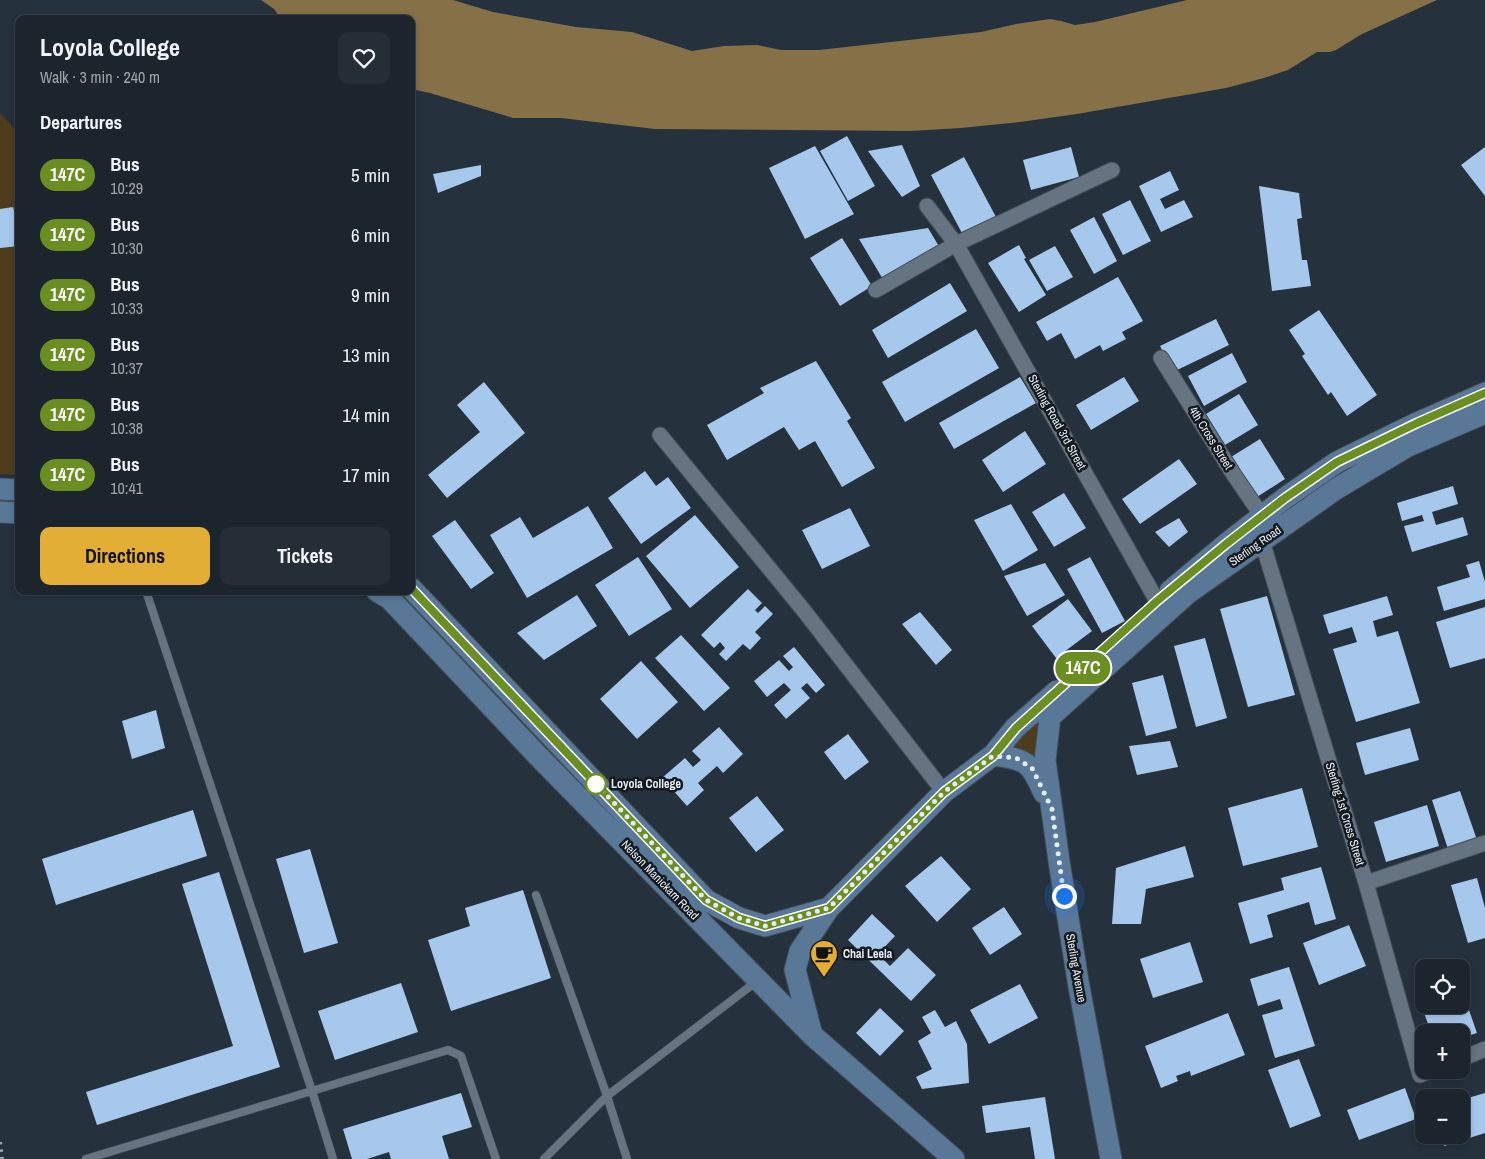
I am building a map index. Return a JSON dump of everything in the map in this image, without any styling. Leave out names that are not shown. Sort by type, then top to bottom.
[{"type":"main road","name":"Sterling Road","points":[[812,1035],[796,970],[800,951],[829,908],[944,792],[993,756],[1016,728],[1157,601],[1285,498],[1337,462],[1417,423],[1485,393]]},
{"type":"main road","name":"Sterling Road","points":[[1050,717],[1188,593],[1336,489],[1408,446],[1485,413]]},
{"type":"main road","points":[[0,489],[15,490]]},
{"type":"main road","points":[[0,512],[15,513]]},
{"type":"main road","name":"Nelson Manickam Road","points":[[415,592],[706,900],[739,918],[765,926],[829,908]]},
{"type":"main road","name":"Nelson Manickam Road","points":[[384,595],[390,599],[538,756],[812,1035],[954,1159]]},
{"type":"main road","name":"Sterling Avenue","points":[[1050,717],[1046,760],[1058,861],[1111,1159]]},
{"type":"main road","points":[[993,756],[1016,758],[1032,768],[1052,809]]},
{"type":"street","points":[[876,290],[956,244],[1112,170]]},
{"type":"street","name":"Sterling Road 3rd Street","points":[[927,206],[956,244],[1157,601]]},
{"type":"street","name":"4th Cross Street","points":[[1161,358],[1234,475],[1262,516]]},
{"type":"street","points":[[660,435],[806,612],[944,792]]},
{"type":"street","name":"Sterling 1st Cross Street","points":[[1262,542],[1366,883],[1415,1057]]},
{"type":"street","points":[[1366,883],[1485,843]]},
{"type":"street","points":[[1470,1055],[1485,1049]]},
{"type":"lane","points":[[147,595],[333,1159]]},
{"type":"lane","points":[[536,895],[627,1159]]},
{"type":"lane","points":[[544,1159],[606,1096],[758,980]]},
{"type":"lane","points":[[86,1159],[448,1050],[461,1056],[496,1159]]},
{"type":"shaded area","points":[[261,0],[453,0],[493,12],[576,27],[632,32],[692,51],[724,46],[757,45],[781,50],[819,50],[981,32],[1050,19],[1075,25],[1187,0],[1437,0],[1362,34],[1336,50],[1317,52],[1288,70],[1226,88],[1020,122],[910,131],[655,129],[561,118],[513,118],[415,90],[415,15],[278,15],[274,9]]},
{"type":"shaded area","points":[[0,113],[15,129],[15,475],[0,474]]},
{"type":"shaded area","points":[[1042,719],[1039,765],[1027,752],[1013,744]]},
{"type":"building","points":[[847,136],[875,186],[848,201],[820,151]]},
{"type":"building","points":[[902,145],[920,186],[902,197],[868,151]]},
{"type":"building","points":[[815,146],[854,214],[805,239],[769,168]]},
{"type":"building","points":[[1071,147],[1079,177],[1031,190],[1023,160]]},
{"type":"building","points":[[1485,147],[1485,196],[1461,165]]},
{"type":"building","points":[[964,157],[996,217],[963,235],[931,175]]},
{"type":"building","points":[[481,165],[481,176],[438,193],[433,174]]},
{"type":"building","points":[[1170,171],[1179,190],[1160,199],[1165,209],[1184,200],[1193,217],[1161,232],[1139,186]]},
{"type":"building","points":[[1259,186],[1299,193],[1302,218],[1297,219],[1302,260],[1307,260],[1311,286],[1272,291]]},
{"type":"building","points":[[1130,200],[1151,241],[1123,255],[1102,214]]},
{"type":"building","points":[[13,207],[15,214],[15,246],[0,248],[0,209]]},
{"type":"building","points":[[1094,217],[1117,261],[1094,274],[1070,230]]},
{"type":"building","points":[[928,228],[940,248],[884,281],[859,239]]},
{"type":"building","points":[[842,238],[872,286],[840,306],[810,258]]},
{"type":"building","points":[[1019,245],[1026,258],[1024,259],[1046,295],[1019,312],[988,263]]},
{"type":"building","points":[[1055,246],[1073,277],[1047,291],[1029,260]]},
{"type":"building","points":[[1118,277],[1143,321],[1122,332],[1126,339],[1103,351],[1100,345],[1075,359],[1061,333],[1047,341],[1036,322]]},
{"type":"building","points":[[950,283],[967,311],[888,358],[872,330]]},
{"type":"building","points":[[1319,310],[1377,395],[1347,416],[1331,392],[1328,395],[1302,356],[1305,354],[1289,330]]},
{"type":"building","points":[[1216,319],[1229,345],[1173,372],[1160,346]]},
{"type":"building","points":[[976,329],[999,368],[905,422],[882,382]]},
{"type":"building","points":[[1232,353],[1247,382],[1204,406],[1188,376]]},
{"type":"building","points":[[816,361],[851,418],[847,421],[875,468],[842,487],[815,441],[799,450],[784,427],[727,460],[707,425],[764,393],[760,388]]},
{"type":"building","points":[[1020,377],[1036,403],[954,449],[939,423]]},
{"type":"building","points":[[1124,377],[1139,401],[1091,430],[1076,405]]},
{"type":"building","points":[[484,382],[525,433],[447,498],[428,475],[480,432],[457,405]]},
{"type":"building","points":[[1239,394],[1258,425],[1225,445],[1206,414]]},
{"type":"building","points":[[1025,431],[1046,464],[1003,492],[982,460]]},
{"type":"building","points":[[1260,439],[1285,479],[1257,497],[1231,457]]},
{"type":"building","points":[[1179,459],[1197,484],[1140,524],[1122,499]]},
{"type":"building","points":[[645,471],[656,486],[668,477],[691,508],[641,544],[608,498]]},
{"type":"building","points":[[1453,486],[1458,504],[1432,512],[1436,525],[1463,517],[1468,535],[1412,552],[1404,526],[1424,521],[1422,515],[1402,521],[1397,503]]},
{"type":"building","points":[[1064,493],[1086,528],[1054,547],[1032,512]]},
{"type":"building","points":[[1011,504],[1038,550],[1003,571],[974,520]]},
{"type":"building","points":[[588,506],[613,548],[527,598],[490,535],[520,517],[533,538]]},
{"type":"building","points":[[850,508],[870,546],[822,569],[802,530]]},
{"type":"building","points":[[695,515],[739,567],[690,608],[646,556]]},
{"type":"building","points":[[1179,518],[1188,532],[1169,547],[1155,532]]},
{"type":"building","points":[[455,520],[494,573],[471,589],[432,536]]},
{"type":"building","points":[[638,557],[672,609],[629,636],[595,585]]},
{"type":"building","points":[[1090,557],[1125,621],[1102,633],[1067,569]]},
{"type":"building","points":[[1479,561],[1485,582],[1485,599],[1444,611],[1437,587],[1470,577],[1466,565]]},
{"type":"building","points":[[1045,563],[1065,595],[1027,616],[1004,576]]},
{"type":"building","points":[[748,589],[762,603],[755,610],[758,613],[765,606],[773,614],[755,632],[761,638],[750,650],[743,644],[726,661],[719,654],[725,648],[720,642],[714,648],[701,635]]},
{"type":"building","points":[[577,595],[597,626],[544,660],[517,633]]},
{"type":"building","points":[[1267,596],[1295,695],[1248,707],[1220,609]]},
{"type":"building","points":[[1387,596],[1393,615],[1373,621],[1377,637],[1398,631],[1420,703],[1356,722],[1333,649],[1357,642],[1352,627],[1329,634],[1323,615]]},
{"type":"building","points":[[1068,599],[1092,631],[1056,658],[1032,626]]},
{"type":"building","points":[[1485,607],[1485,658],[1450,668],[1436,622]]},
{"type":"building","points":[[920,612],[952,650],[936,665],[902,624]]},
{"type":"building","points":[[681,635],[730,688],[704,711],[655,658]]},
{"type":"building","points":[[1205,638],[1227,718],[1196,727],[1174,646]]},
{"type":"building","points":[[794,647],[825,685],[816,693],[807,683],[801,688],[810,698],[786,719],[774,705],[791,690],[784,683],[767,697],[754,681],[779,660],[789,671],[793,667],[783,656]]},
{"type":"building","points":[[641,661],[678,702],[637,739],[600,699]]},
{"type":"building","points":[[1163,675],[1177,728],[1146,736],[1132,683]]},
{"type":"building","points":[[156,710],[165,748],[132,759],[122,721]]},
{"type":"building","points":[[719,727],[743,754],[723,773],[717,766],[698,783],[704,790],[687,806],[662,778],[685,758],[693,767],[701,760],[692,751]]},
{"type":"building","points":[[1410,728],[1419,760],[1365,775],[1356,743]]},
{"type":"building","points":[[848,734],[869,762],[845,780],[824,752]]},
{"type":"building","points":[[1170,741],[1178,767],[1137,775],[1129,746]]},
{"type":"building","points":[[1302,788],[1318,847],[1243,866],[1228,808]]},
{"type":"building","points":[[1460,791],[1477,840],[1448,849],[1432,800]]},
{"type":"building","points":[[757,796],[784,830],[756,852],[729,818]]},
{"type":"building","points":[[1427,805],[1439,846],[1386,862],[1374,822]]},
{"type":"building","points":[[193,810],[207,856],[56,905],[42,859]]},
{"type":"building","points":[[1185,846],[1194,877],[1146,889],[1141,924],[1112,924],[1116,868]]},
{"type":"building","points":[[310,849],[338,943],[304,953],[276,859]]},
{"type":"building","points":[[941,856],[971,889],[937,922],[905,886]]},
{"type":"building","points":[[1321,867],[1336,919],[1315,925],[1309,902],[1267,915],[1273,937],[1250,944],[1238,903],[1284,890],[1281,878]]},
{"type":"building","points":[[219,872],[280,1067],[97,1125],[86,1092],[233,1046],[182,884]]},
{"type":"building","points":[[1477,878],[1485,908],[1485,938],[1468,943],[1451,885]]},
{"type":"building","points":[[523,890],[551,978],[451,1011],[428,940],[470,926],[465,908]]},
{"type":"building","points":[[1004,907],[1022,934],[990,955],[972,928]]},
{"type":"building","points":[[872,914],[895,936],[878,954],[890,966],[908,948],[936,975],[911,1001],[848,940]]},
{"type":"building","points":[[1349,925],[1366,966],[1319,985],[1303,943]]},
{"type":"building","points":[[1190,942],[1203,982],[1153,998],[1140,959]]},
{"type":"building","points":[[1289,967],[1315,1046],[1275,1058],[1262,1015],[1283,1009],[1280,999],[1258,1006],[1250,979]]},
{"type":"building","points":[[401,983],[418,1032],[335,1060],[318,1011]]},
{"type":"building","points":[[1020,984],[1038,1018],[989,1044],[970,1010]]},
{"type":"building","points":[[880,1008],[904,1031],[880,1056],[856,1033]]},
{"type":"building","points":[[935,1010],[945,1027],[956,1021],[967,1044],[969,1083],[922,1089],[916,1077],[932,1069],[918,1041],[931,1033],[922,1017]]},
{"type":"building","points":[[1228,1013],[1245,1055],[1191,1076],[1190,1071],[1176,1076],[1178,1081],[1161,1088],[1145,1046]]},
{"type":"building","points":[[1470,1013],[1477,1033],[1470,1035],[1470,1024],[1428,1024],[1424,1014]]},
{"type":"building","points":[[1299,1059],[1321,1116],[1290,1128],[1268,1070]]},
{"type":"building","points":[[1405,1088],[1415,1119],[1359,1140],[1347,1110]]},
{"type":"building","points":[[461,1093],[472,1127],[442,1136],[449,1159],[391,1159],[389,1152],[367,1159],[352,1159],[343,1129]]},
{"type":"building","points":[[1485,1093],[1485,1133],[1470,1138],[1470,1097]]},
{"type":"building","points":[[1045,1097],[1055,1159],[1035,1159],[1030,1127],[986,1133],[982,1106]]},
{"type":"railway","points":[[0,1142],[2,1159]]},
{"type":"bus line","name":"147C","points":[[415,592],[706,900],[739,918],[765,926],[829,908],[944,792],[993,756],[1016,728],[1157,601],[1285,498],[1337,462],[1417,423],[1485,393]]},
{"type":"place","name":"Loyola College","points":[[596,784]]},
{"type":"place","name":"Chai Leela","points":[[824,978]]},
{"type":"route","points":[[596,784],[706,900],[739,918],[765,926],[829,908],[944,792],[993,756],[1016,758],[1032,768],[1052,809],[1064,896]]}]
